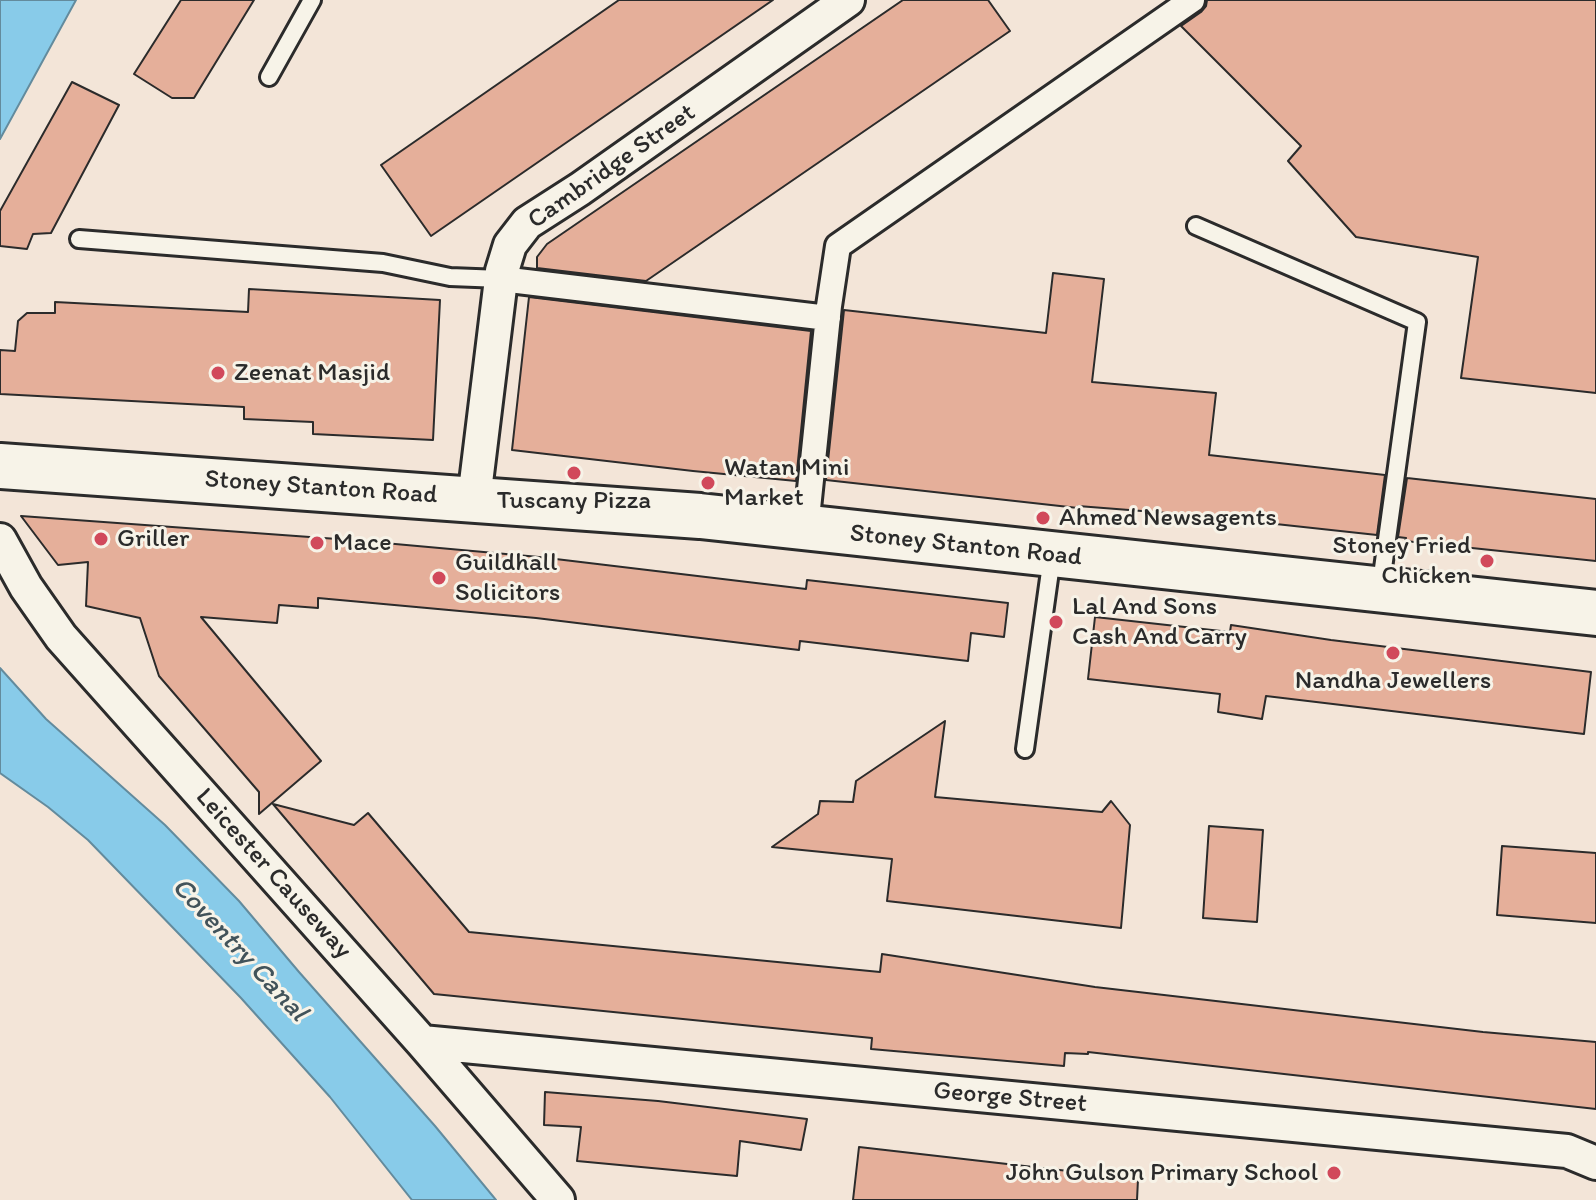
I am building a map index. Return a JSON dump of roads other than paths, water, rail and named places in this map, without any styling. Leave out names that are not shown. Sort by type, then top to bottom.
[{"type":"main road","name":"Stoney Stanton Road","points":[[0,466],[700,516],[1596,613]]},
{"type":"street","name":"Cambridge Street","points":[[474,499],[502,271],[510,245],[527,223],[848,0]]},
{"type":"street","points":[[806,528],[838,246],[1192,0]]},
{"type":"street","points":[[501,279],[828,318]]},
{"type":"street","name":"Leicester Causeway","points":[[0,540],[26,587],[61,637],[422,1042],[558,1200]]},
{"type":"street","name":"George Street","points":[[422,1042],[1567,1151],[1596,1163]]},
{"type":"lane","points":[[269,77],[312,0]]},
{"type":"lane","points":[[1196,226],[1417,322],[1380,591]]},
{"type":"lane","points":[[79,239],[383,263],[450,277],[501,279]]},
{"type":"lane","points":[[1025,749],[1052,555]]},
{"type":"water","points":[[0,0],[76,0],[0,139]]},
{"type":"water","name":"Coventry Canal","points":[[0,668],[46,719],[165,825],[239,901],[496,1200],[412,1200],[330,1097],[241,998],[88,840],[0,773]]},
{"type":"place","name":"Zeenat Masjid","points":[[218,373]]},
{"type":"place","name":"Tuscany Pizza","points":[[574,473]]},
{"type":"place","name":"Watan Mini Market","points":[[708,483]]},
{"type":"place","name":"Ahmed Newsagents","points":[[1043,518]]},
{"type":"place","name":"Griller","points":[[101,539]]},
{"type":"place","name":"Mace","points":[[317,543]]},
{"type":"place","name":"Stoney Fried Chicken","points":[[1487,561]]},
{"type":"place","name":"Guildhall Solicitors","points":[[439,578]]},
{"type":"place","name":"Lal And Sons Cash And Carry","points":[[1056,622]]},
{"type":"place","name":"Nandha Jewellers","points":[[1393,653]]},
{"type":"place","name":"John Gulson Primary School","points":[[1334,1173]]}]
